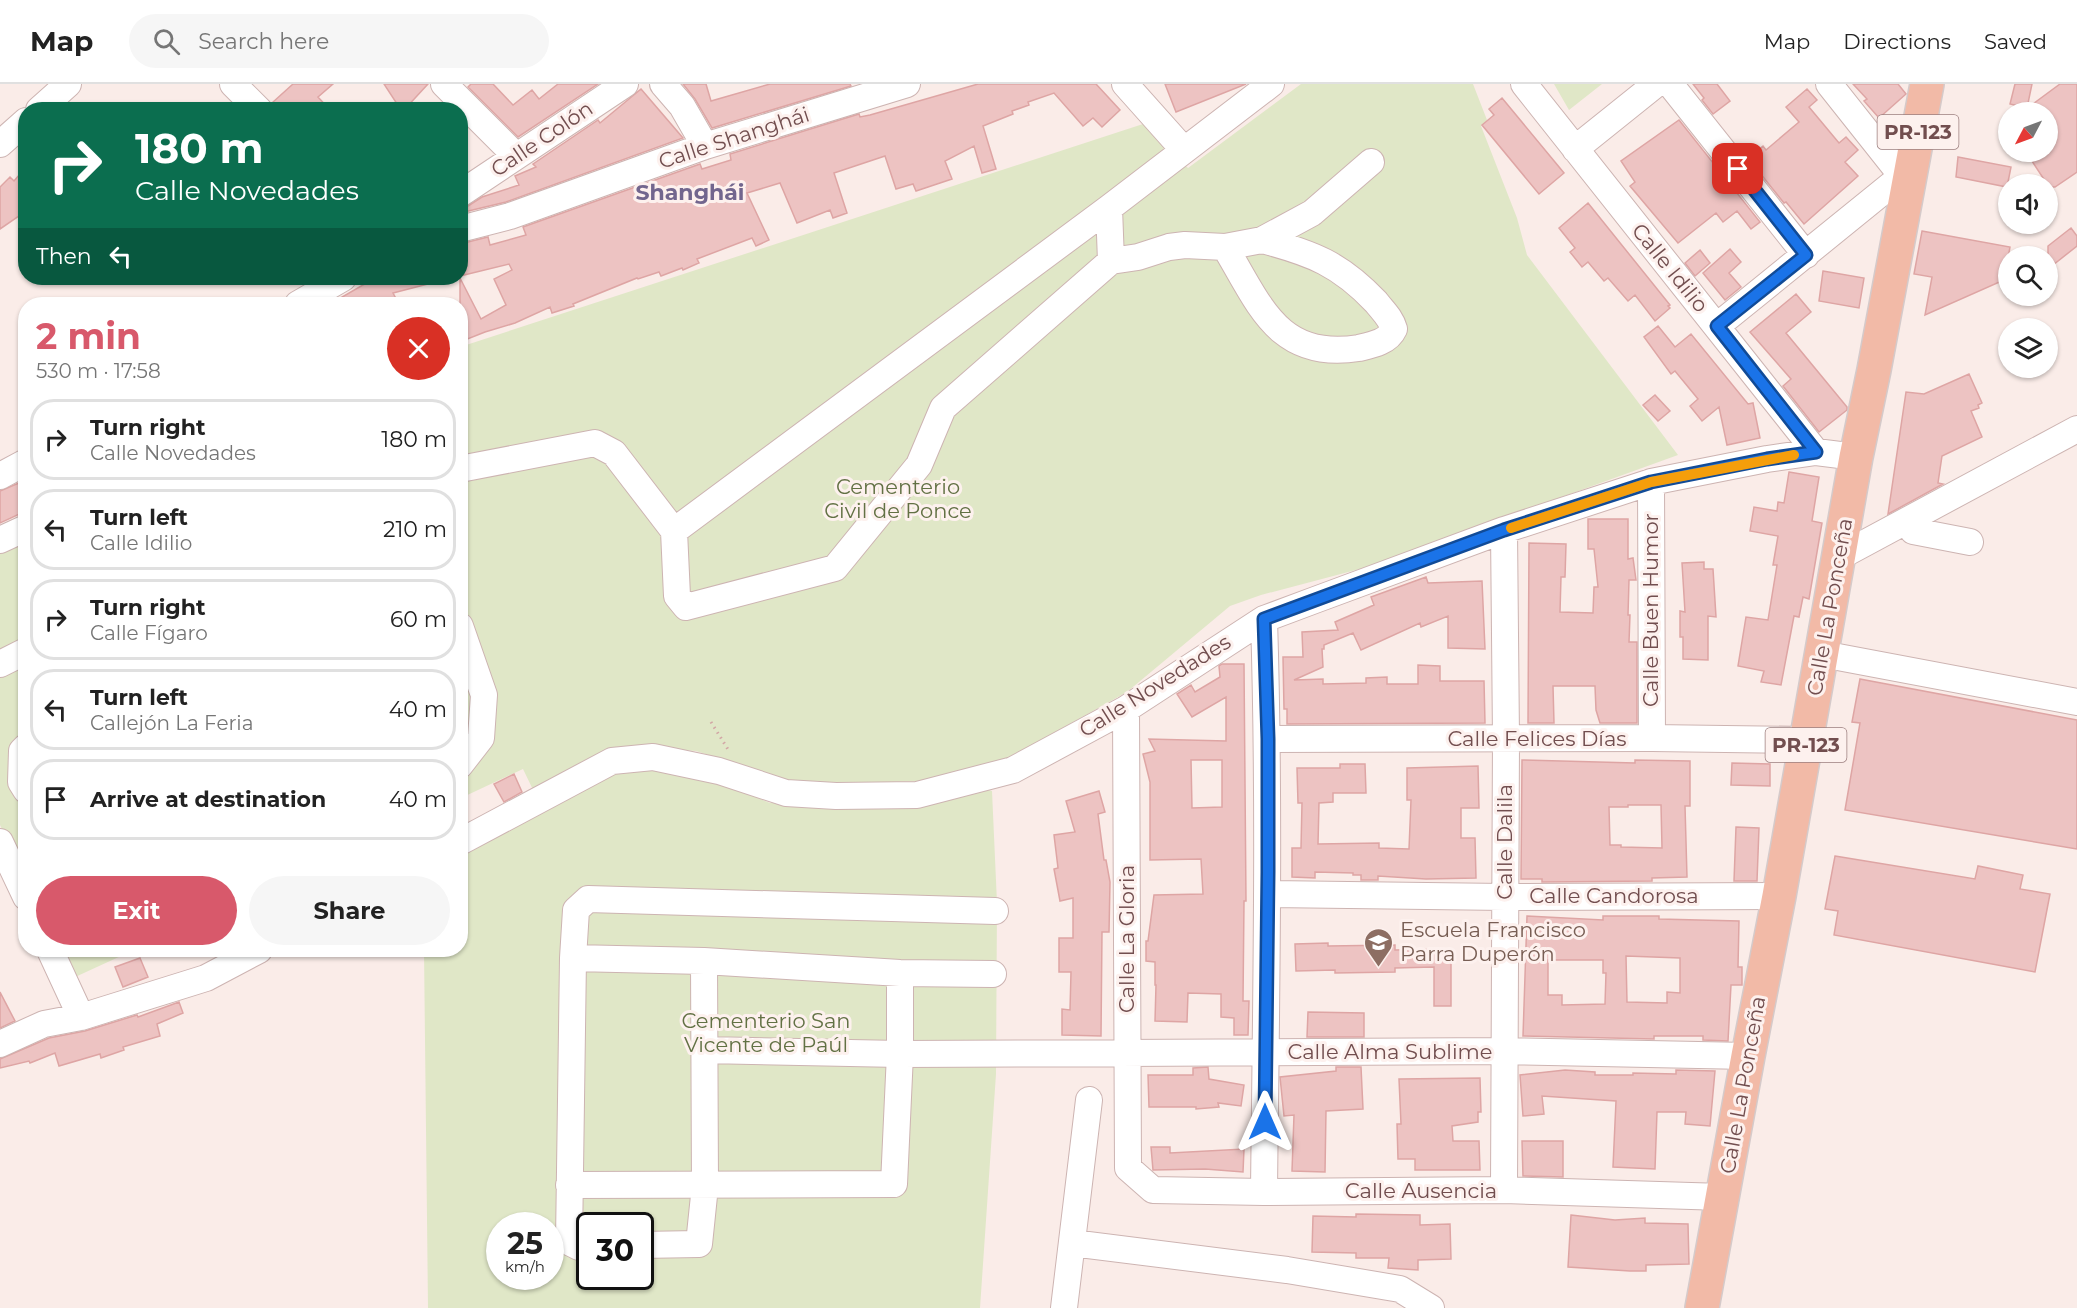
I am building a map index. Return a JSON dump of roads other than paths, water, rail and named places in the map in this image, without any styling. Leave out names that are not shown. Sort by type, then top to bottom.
[{"type":"main road","name":"Calle La Ponceña","points":[[1702,1308],[1779,896],[1856,457],[1874,370],[1905,178],[1928,84]]},
{"type":"street","points":[[48,102],[68,84]]},
{"type":"street","points":[[233,84],[251,102]]},
{"type":"street","points":[[444,84],[462,102]]},
{"type":"street","name":"Calle Colón","points":[[468,189],[625,84]]},
{"type":"street","points":[[663,84],[682,106],[705,146]]},
{"type":"street","points":[[1125,84],[1184,149]]},
{"type":"street","points":[[674,531],[1271,84]]},
{"type":"street","name":"Calle Idilio","points":[[1524,84],[1816,452]]},
{"type":"street","points":[[1575,148],[1656,84]]},
{"type":"street","points":[[1671,84],[1806,255]]},
{"type":"street","points":[[1717,326],[1905,178],[1829,84]]},
{"type":"street","name":"Calle Shanghái","points":[[468,227],[510,216],[705,146],[897,85]]},
{"type":"street","points":[[468,108],[516,156]]},
{"type":"street","points":[[0,144],[18,128]]},
{"type":"street","points":[[468,467],[595,443],[614,453],[674,531],[677,596],[686,607],[835,568],[920,465],[943,408],[1111,261],[1169,247],[1185,245],[1225,247],[1262,240],[1312,213],[1371,162]]},
{"type":"street","points":[[1108,208],[1111,261]]},
{"type":"street","points":[[1225,247],[1263,312],[1293,340],[1315,348],[1347,350],[1370,346],[1392,335],[1393,325],[1381,308],[1336,267],[1310,253],[1262,240]]},
{"type":"street","points":[[310,297],[331,285]]},
{"type":"street","points":[[1839,556],[2077,429]]},
{"type":"street","name":"Calle Novedades","points":[[468,838],[612,762],[652,757],[694,764],[786,793],[878,797],[917,795],[1013,770],[1126,710],[1264,619],[1504,530],[1651,482],[1767,459],[1816,452],[1856,457]]},
{"type":"street","points":[[0,476],[18,466]]},
{"type":"street","name":"Calle Buen Humor","points":[[1651,482],[1652,738]]},
{"type":"street","name":"Calle Dalila","points":[[1504,530],[1506,739],[1504,1190]]},
{"type":"street","points":[[1913,531],[1970,542]]},
{"type":"street","points":[[0,540],[18,532]]},
{"type":"street","points":[[1264,619],[1268,739],[1264,1192]]},
{"type":"street","points":[[468,649],[484,695],[481,738],[468,755]]},
{"type":"street","points":[[1822,654],[2077,702]]},
{"type":"street","points":[[0,664],[18,655]]},
{"type":"street","name":"Calle La Gloria","points":[[1126,710],[1128,1168]]},
{"type":"street","name":"Calle Felices Días","points":[[1268,739],[1652,738],[1807,741]]},
{"type":"street","points":[[0,842],[18,880]]},
{"type":"street","name":"Calle Candorosa","points":[[1268,894],[1505,897],[1779,896]]},
{"type":"street","points":[[576,1245],[569,1242],[573,958],[576,910],[588,899],[995,911]]},
{"type":"street","points":[[53,957],[81,1017]]},
{"type":"street","points":[[0,1044],[44,1024],[81,1017],[206,978],[245,957]]},
{"type":"street","points":[[573,958],[704,961],[900,973],[993,974]]},
{"type":"street","points":[[654,1245],[699,1244],[705,1186],[704,961]]},
{"type":"street","points":[[569,1185],[894,1184],[900,1054],[900,973]]},
{"type":"street","name":"Calle Alma Sublime","points":[[705,1050],[900,1054],[1505,1051],[1748,1056]]},
{"type":"street","points":[[1064,1308],[1089,1100]]},
{"type":"street","name":"Calle Ausencia","points":[[1128,1168],[1153,1190],[1264,1192],[1504,1190],[1723,1197]]},
{"type":"street","points":[[1072,1244],[1287,1270],[1400,1289],[1431,1308]]},
{"type":"place","name":"Escuela Francisco Parra Duperón","points":[[1379,968]]},
{"type":"district","name":"Shanghái","points":[[690,192]]},
{"type":"park label","name":"Cementerio Civil de Ponce","points":[[898,499]]},
{"type":"park label","name":"Cementerio San Vicente de Paúl","points":[[766,1033]]}]
